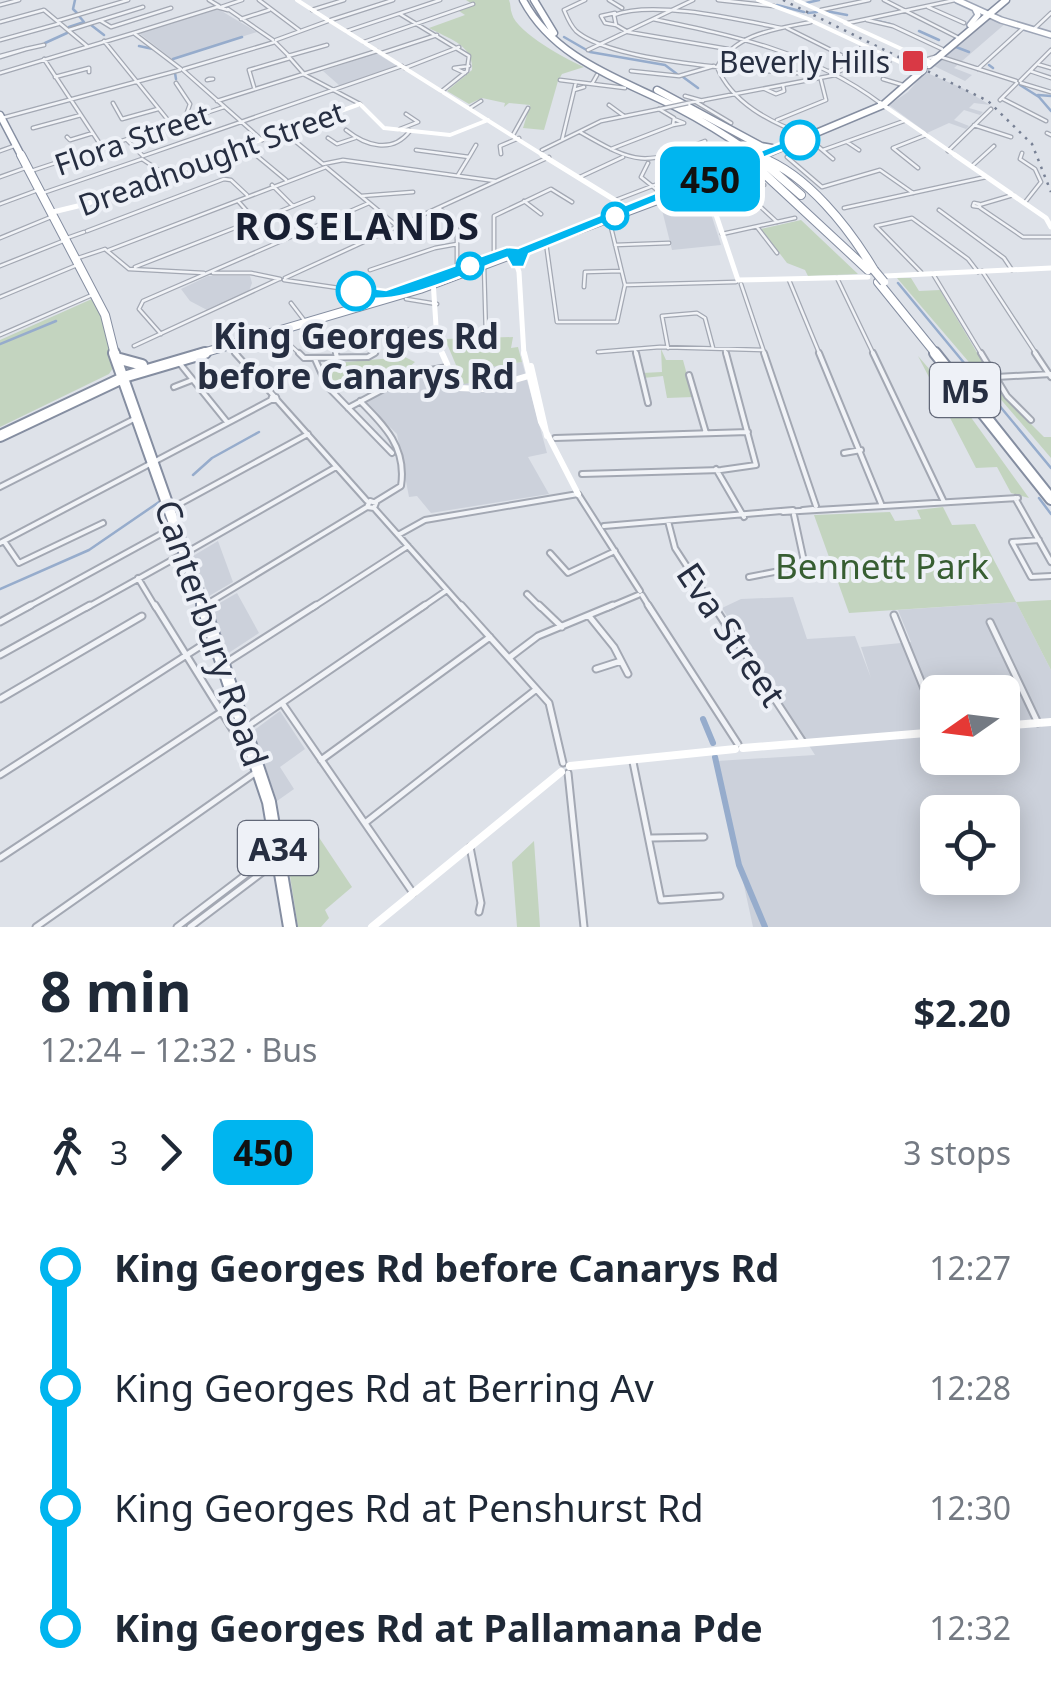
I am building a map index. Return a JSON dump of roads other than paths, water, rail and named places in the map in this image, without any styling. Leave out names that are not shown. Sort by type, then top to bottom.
[{"type":"highway","name":"M5","points":[[525,0],[524,18],[537,32],[583,60],[629,81]]},
{"type":"highway","name":"M5","points":[[525,0],[547,32],[757,156],[818,207],[1051,489]]},
{"type":"highway","points":[[881,104],[1004,0]]},
{"type":"highway","points":[[941,53],[967,24],[986,15],[1001,20]]},
{"type":"highway","points":[[0,434],[142,365],[304,320],[368,296],[384,296],[433,282],[515,256],[609,219],[881,104],[902,92],[924,66]]},
{"type":"highway","points":[[629,81],[678,100],[772,148]]},
{"type":"highway","points":[[629,81],[733,149],[785,161]]},
{"type":"highway","name":"Canterbury Road","points":[[1,120],[33,171],[105,314],[223,664],[240,731],[272,813],[290,927]]},
{"type":"highway","points":[[745,137],[764,172],[876,276]]},
{"type":"highway","points":[[702,178],[741,166],[772,148],[803,138]]},
{"type":"highway","points":[[785,161],[778,152],[803,138]]},
{"type":"highway","points":[[629,209],[738,159],[733,149]]},
{"type":"highway","name":"M5","points":[[785,161],[852,238],[876,276],[1051,499]]},
{"type":"highway","points":[[741,166],[757,167],[782,188]]},
{"type":"highway","points":[[123,373],[405,297],[457,271],[494,258],[515,256],[609,219]]},
{"type":"highway","points":[[101,385],[116,386],[132,402]]},
{"type":"main road","points":[[958,0],[986,15]]},
{"type":"main road","points":[[958,0],[986,15],[1051,34]]},
{"type":"main road","points":[[967,24],[978,14],[975,9]]},
{"type":"main road","points":[[1001,20],[1033,29]]},
{"type":"street","points":[[0,5],[19,0]]},
{"type":"street","points":[[0,40],[128,0]]},
{"type":"street","points":[[210,0],[274,41],[306,75],[360,104],[380,126],[450,135],[488,120]]},
{"type":"street","points":[[0,73],[242,0]]},
{"type":"street","points":[[259,0],[301,31]]},
{"type":"street","points":[[297,0],[629,209]]},
{"type":"street","points":[[312,10],[344,0]]},
{"type":"street","points":[[1,120],[182,70],[393,0]]},
{"type":"street","points":[[347,32],[440,0]]},
{"type":"street","points":[[586,0],[564,10],[575,30],[601,44],[821,80]]},
{"type":"street","points":[[609,0],[622,8]]},
{"type":"street","points":[[588,50],[693,0]]},
{"type":"street","points":[[718,0],[772,5]]},
{"type":"street","points":[[758,0],[812,21],[889,62]]},
{"type":"street","points":[[796,0],[924,66]]},
{"type":"street","points":[[819,10],[869,0]]},
{"type":"street","points":[[884,0],[957,36]]},
{"type":"street","points":[[847,23],[958,0]]},
{"type":"street","points":[[728,49],[627,32],[606,23],[601,16],[649,2],[783,28],[840,55]]},
{"type":"street","points":[[364,42],[473,4]]},
{"type":"street","points":[[928,7],[967,24]]},
{"type":"street","points":[[69,30],[143,8]]},
{"type":"street","points":[[102,20],[111,27],[171,8]]},
{"type":"street","points":[[0,22],[43,10],[87,46]]},
{"type":"street","points":[[241,19],[270,10]]},
{"type":"street","points":[[615,12],[616,25]]},
{"type":"street","points":[[1033,29],[1051,13]]},
{"type":"street","points":[[400,14],[469,56],[466,73],[442,91]]},
{"type":"street","points":[[646,22],[645,18],[658,16]]},
{"type":"street","points":[[653,19],[751,38],[831,72],[1044,216],[1051,227]]},
{"type":"street","points":[[866,19],[892,26],[978,69],[1051,92]]},
{"type":"street","points":[[560,80],[592,84],[679,76],[717,65],[728,49],[751,38],[812,21]]},
{"type":"street","points":[[978,69],[1024,27]]},
{"type":"street","points":[[135,33],[262,140]]},
{"type":"street","points":[[370,34],[376,38]]},
{"type":"street","points":[[217,101],[437,35]]},
{"type":"street","points":[[104,41],[172,125]]},
{"type":"street","points":[[0,56],[44,45]]},
{"type":"street","points":[[254,88],[249,70],[326,45]]},
{"type":"street","points":[[0,204],[459,47]]},
{"type":"street","points":[[861,48],[924,66]]},
{"type":"street","points":[[1046,121],[1002,99],[1051,50]]},
{"type":"street","points":[[541,151],[624,116],[783,85],[877,54]]},
{"type":"street","points":[[44,59],[103,148]]},
{"type":"street","points":[[762,59],[762,69]]},
{"type":"street","points":[[1036,64],[1051,68]]},
{"type":"street","points":[[717,65],[721,81],[734,95],[834,159]]},
{"type":"street","points":[[466,73],[454,68],[469,66]]},
{"type":"street","points":[[55,76],[88,68],[89,72]]},
{"type":"street","points":[[1030,71],[1051,78]]},
{"type":"street","points":[[821,80],[831,72]]},
{"type":"street","points":[[592,84],[597,75]]},
{"type":"street","points":[[884,79],[904,86]]},
{"type":"street","points":[[777,120],[826,99],[821,80]]},
{"type":"street","points":[[198,84],[208,81]]},
{"type":"street","points":[[562,140],[576,82]]},
{"type":"street","points":[[176,83],[190,104],[184,121]]},
{"type":"street","points":[[574,90],[584,87]]},
{"type":"street","points":[[685,96],[699,100],[731,123]]},
{"type":"street","points":[[470,108],[481,101]]},
{"type":"street","points":[[113,103],[121,120],[158,109]]},
{"type":"street","name":"Dreadnought Street","points":[[55,215],[360,104]]},
{"type":"street","points":[[608,105],[624,116]]},
{"type":"street","name":"Flora Street","points":[[33,171],[224,108]]},
{"type":"street","points":[[501,154],[500,146],[516,137],[528,108]]},
{"type":"street","points":[[610,149],[684,122],[662,109]]},
{"type":"street","points":[[948,151],[991,109]]},
{"type":"street","points":[[400,130],[418,122],[406,114]]},
{"type":"street","points":[[33,128],[81,115]]},
{"type":"street","points":[[673,125],[674,119]]},
{"type":"street","points":[[822,150],[904,121]]},
{"type":"street","points":[[974,126],[1011,137]]},
{"type":"street","points":[[346,130],[355,138],[392,146],[404,141],[410,131]]},
{"type":"street","points":[[284,132],[397,226]]},
{"type":"street","points":[[564,132],[572,136]]},
{"type":"street","points":[[580,132],[623,157],[648,163],[706,141]]},
{"type":"street","points":[[67,137],[70,140],[93,134]]},
{"type":"street","points":[[918,168],[893,148],[926,135]]},
{"type":"street","points":[[328,138],[336,144],[355,138]]},
{"type":"street","points":[[126,140],[166,175]]},
{"type":"street","points":[[848,142],[860,150]]},
{"type":"street","points":[[0,151],[16,145]]},
{"type":"street","points":[[458,175],[476,145]]},
{"type":"street","points":[[245,146],[286,180]]},
{"type":"street","points":[[971,166],[994,146]]},
{"type":"street","points":[[416,150],[469,157]]},
{"type":"street","points":[[1022,152],[1020,159],[1038,172],[1040,182],[1023,202]]},
{"type":"street","points":[[672,155],[702,178],[816,509]]},
{"type":"street","points":[[134,346],[548,157]]},
{"type":"street","points":[[580,175],[623,157]]},
{"type":"street","points":[[0,296],[80,260],[340,160],[495,182]]},
{"type":"street","points":[[785,161],[822,187],[880,170],[913,193]]},
{"type":"street","points":[[648,163],[640,177],[662,194]]},
{"type":"street","points":[[616,201],[694,170]]},
{"type":"street","points":[[0,176],[33,171]]},
{"type":"street","points":[[844,208],[986,177]]},
{"type":"street","points":[[0,266],[224,179],[231,180],[247,195]]},
{"type":"street","points":[[764,185],[752,190],[750,197],[777,222]]},
{"type":"street","points":[[272,186],[293,206]]},
{"type":"street","points":[[494,258],[493,218],[551,190],[572,202]]},
{"type":"street","points":[[361,196],[412,192]]},
{"type":"street","points":[[1013,195],[979,206],[1023,237],[1048,236]]},
{"type":"street","points":[[276,213],[313,198]]},
{"type":"street","points":[[131,269],[255,220],[237,199]]},
{"type":"street","points":[[546,242],[557,322],[617,322],[625,286],[609,219],[619,207],[616,201]]},
{"type":"street","points":[[524,202],[540,214]]},
{"type":"street","points":[[160,334],[140,305],[370,203]]},
{"type":"street","points":[[439,208],[457,223],[457,271]]},
{"type":"street","points":[[939,210],[1004,258],[1012,270]]},
{"type":"street","points":[[0,238],[55,215]]},
{"type":"street","points":[[722,234],[795,218]]},
{"type":"street","points":[[922,274],[913,260],[894,249],[876,225],[912,218],[968,259],[1050,375]]},
{"type":"street","points":[[758,227],[777,253]]},
{"type":"street","points":[[370,270],[398,263],[436,245],[457,244]]},
{"type":"street","points":[[614,244],[669,244]]},
{"type":"street","points":[[108,250],[131,269],[252,273],[368,296]]},
{"type":"street","points":[[515,256],[522,335],[546,443],[739,747]]},
{"type":"street","points":[[142,270],[146,264]]},
{"type":"street","points":[[484,265],[486,336]]},
{"type":"street","points":[[625,286],[1051,268]]},
{"type":"street","points":[[584,287],[585,272],[621,271]]},
{"type":"street","points":[[934,274],[1007,396],[1032,420]]},
{"type":"street","points":[[837,278],[944,502]]},
{"type":"street","points":[[790,280],[882,506]]},
{"type":"street","points":[[433,282],[437,335],[461,390],[529,377]]},
{"type":"street","points":[[420,289],[430,291],[436,301]]},
{"type":"street","points":[[0,335],[97,294]]},
{"type":"street","points":[[384,296],[436,301]]},
{"type":"street","points":[[291,303],[304,320]]},
{"type":"street","points":[[668,348],[662,316],[697,312],[705,318],[713,350]]},
{"type":"street","points":[[288,343],[300,357],[337,358],[373,356],[376,336],[386,330],[437,335]]},
{"type":"street","points":[[337,358],[334,343],[340,337]]},
{"type":"street","points":[[228,344],[552,710],[565,768],[584,927]]},
{"type":"street","points":[[598,352],[668,348],[763,350]]},
{"type":"street","points":[[634,350],[648,402]]},
{"type":"street","points":[[582,474],[756,465],[725,352]]},
{"type":"street","points":[[315,359],[327,386],[392,453]]},
{"type":"street","points":[[181,365],[227,422]]},
{"type":"street","points":[[348,408],[414,373],[452,366]]},
{"type":"street","points":[[689,375],[706,433]]},
{"type":"street","points":[[995,377],[1050,375]]},
{"type":"street","points":[[174,388],[192,380]]},
{"type":"street","points":[[509,383],[534,392]]},
{"type":"street","points":[[103,522],[22,563],[14,562],[2,542],[274,399]]},
{"type":"street","points":[[203,606],[401,486],[402,467],[394,434],[360,401]]},
{"type":"street","points":[[0,487],[138,418]]},
{"type":"street","points":[[555,438],[748,432]]},
{"type":"street","points":[[170,507],[308,434]]},
{"type":"street","points":[[844,452],[862,450]]},
{"type":"street","points":[[0,656],[336,466]]},
{"type":"street","points":[[716,470],[744,516]]},
{"type":"street","points":[[398,535],[425,520],[578,494]]},
{"type":"street","points":[[601,527],[816,509],[1017,498],[1051,562]]},
{"type":"street","points":[[749,577],[805,566],[793,512]]},
{"type":"street","name":"Eva Street","points":[[668,521],[674,548],[804,743]]},
{"type":"street","points":[[0,622],[176,526]]},
{"type":"street","points":[[1039,540],[1012,542],[1030,577],[1051,576]]},
{"type":"street","points":[[223,664],[408,546]]},
{"type":"street","points":[[550,553],[568,573],[615,551]]},
{"type":"street","points":[[138,578],[221,712],[240,731],[447,590]]},
{"type":"street","points":[[526,594],[562,626]]},
{"type":"street","points":[[508,658],[538,636],[640,594]]},
{"type":"street","points":[[894,614],[920,679]]},
{"type":"street","points":[[0,699],[142,616]]},
{"type":"street","points":[[588,616],[628,674]]},
{"type":"street","points":[[990,622],[1038,723]]},
{"type":"street","points":[[321,760],[490,637]]},
{"type":"street","points":[[0,775],[214,638]]},
{"type":"street","points":[[596,669],[621,661]]},
{"type":"street","points":[[364,823],[536,689]]},
{"type":"street","points":[[282,703],[413,893]]},
{"type":"street","points":[[0,858],[221,712]]},
{"type":"street","points":[[1020,724],[1051,722]]},
{"type":"street","points":[[372,927],[565,768],[739,747],[920,733]]},
{"type":"street","points":[[632,758],[661,900],[720,896]]},
{"type":"street","points":[[36,927],[258,770]]},
{"type":"street","points":[[651,838],[704,837]]},
{"type":"street","points":[[470,846],[481,903],[478,912]]},
{"type":"street","points":[[177,927],[279,855]]},
{"type":"street","points":[[190,927],[279,855]]},
{"type":"waterway","points":[[75,0],[73,9],[77,13]]},
{"type":"waterway","points":[[806,3],[819,0]]},
{"type":"waterway","points":[[777,5],[804,12]]},
{"type":"waterway","points":[[826,11],[847,15]]},
{"type":"waterway","points":[[808,13],[817,12]]},
{"type":"waterway","points":[[69,27],[84,22],[79,16]]},
{"type":"waterway","points":[[873,20],[890,24]]},
{"type":"waterway","points":[[91,25],[104,35]]},
{"type":"waterway","points":[[919,31],[939,40]]},
{"type":"waterway","points":[[45,43],[67,33]]},
{"type":"waterway","points":[[173,59],[242,37]]},
{"type":"waterway","points":[[564,37],[590,52],[665,65],[677,74]]},
{"type":"waterway","points":[[139,46],[153,49]]},
{"type":"waterway","points":[[956,47],[969,52]]},
{"type":"waterway","points":[[989,65],[993,68]]},
{"type":"waterway","points":[[175,73],[176,79]]},
{"type":"waterway","points":[[683,77],[698,88]]},
{"type":"waterway","points":[[1020,85],[1039,97],[1051,111]]},
{"type":"waterway","points":[[1038,95],[1051,96]]},
{"type":"waterway","points":[[898,283],[1051,468]]},
{"type":"waterway","points":[[0,344],[56,321]]},
{"type":"waterway","points":[[193,475],[212,458],[259,432]]},
{"type":"waterway","points":[[1039,498],[1051,514]]},
{"type":"waterway","points":[[0,589],[89,550],[159,502]]},
{"type":"waterway","points":[[703,719],[713,743]]},
{"type":"waterway","points":[[715,757],[739,865],[765,927]]},
{"type":"railway","points":[[783,0],[988,101],[1032,144],[1051,192]]},
{"type":"place","name":"Beverly Hills","points":[[913,61]]},
{"type":"place","name":"King Georges Rd before Canarys Rd","points":[[356,291]]},
{"type":"district","name":"ROSELANDS","points":[[358,225]]},
{"type":"park label","name":"Bennett Park","points":[[882,565]]}]
